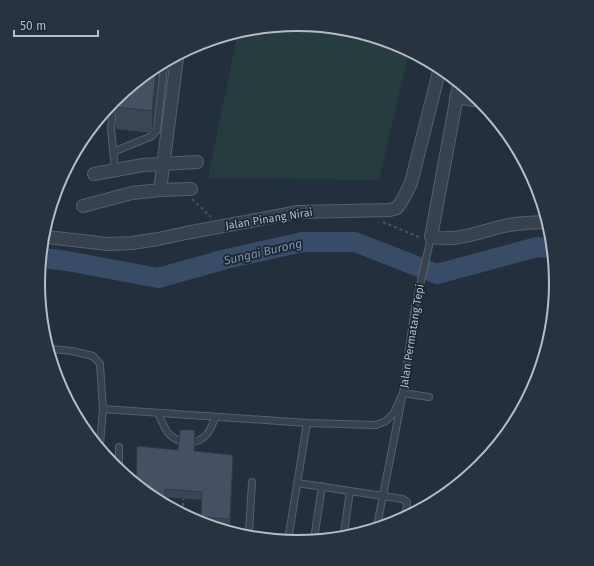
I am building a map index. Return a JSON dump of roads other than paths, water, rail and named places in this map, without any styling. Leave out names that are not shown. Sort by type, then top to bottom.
[{"type":"street","points":[[160,190],[176,62]]},
{"type":"street","name":"Jalan Pinang Nirai","points":[[49,237],[108,244],[132,243],[298,212],[334,210],[390,210],[397,208],[411,183],[438,74]]},
{"type":"street","name":"Jalan Permatang Tepi","points":[[429,242],[458,91]]},
{"type":"street","points":[[94,174],[143,165],[197,162]]},
{"type":"street","points":[[83,206],[132,193],[186,189]]},
{"type":"street","points":[[429,242],[442,239],[461,238],[515,224],[541,222]]},
{"type":"lane","points":[[113,152],[152,136],[157,130],[164,69]]},
{"type":"lane","points":[[113,112],[111,128],[114,170]]},
{"type":"lane","name":"Jalan Permatang Tepi","points":[[103,409],[307,424],[376,425],[386,421],[394,413],[403,393],[415,306],[429,242]]},
{"type":"lane","points":[[54,349],[72,351],[93,356],[100,364],[103,409],[100,440]]},
{"type":"lane","points":[[378,522],[403,393],[429,398]]},
{"type":"lane","points":[[158,413],[168,433],[176,439],[187,442],[195,442],[206,434],[216,417]]},
{"type":"lane","points":[[289,534],[307,424]]},
{"type":"lane","points":[[119,447],[119,461]]},
{"type":"lane","points":[[249,530],[252,482]]},
{"type":"lane","points":[[297,483],[403,499],[407,502],[406,510]]},
{"type":"lane","points":[[315,534],[322,486]]},
{"type":"lane","points":[[344,530],[350,491]]},
{"type":"waterway","name":"Sungai Burong","points":[[47,258],[158,278],[226,259],[303,242],[355,242],[437,274],[537,247],[547,248]]}]
